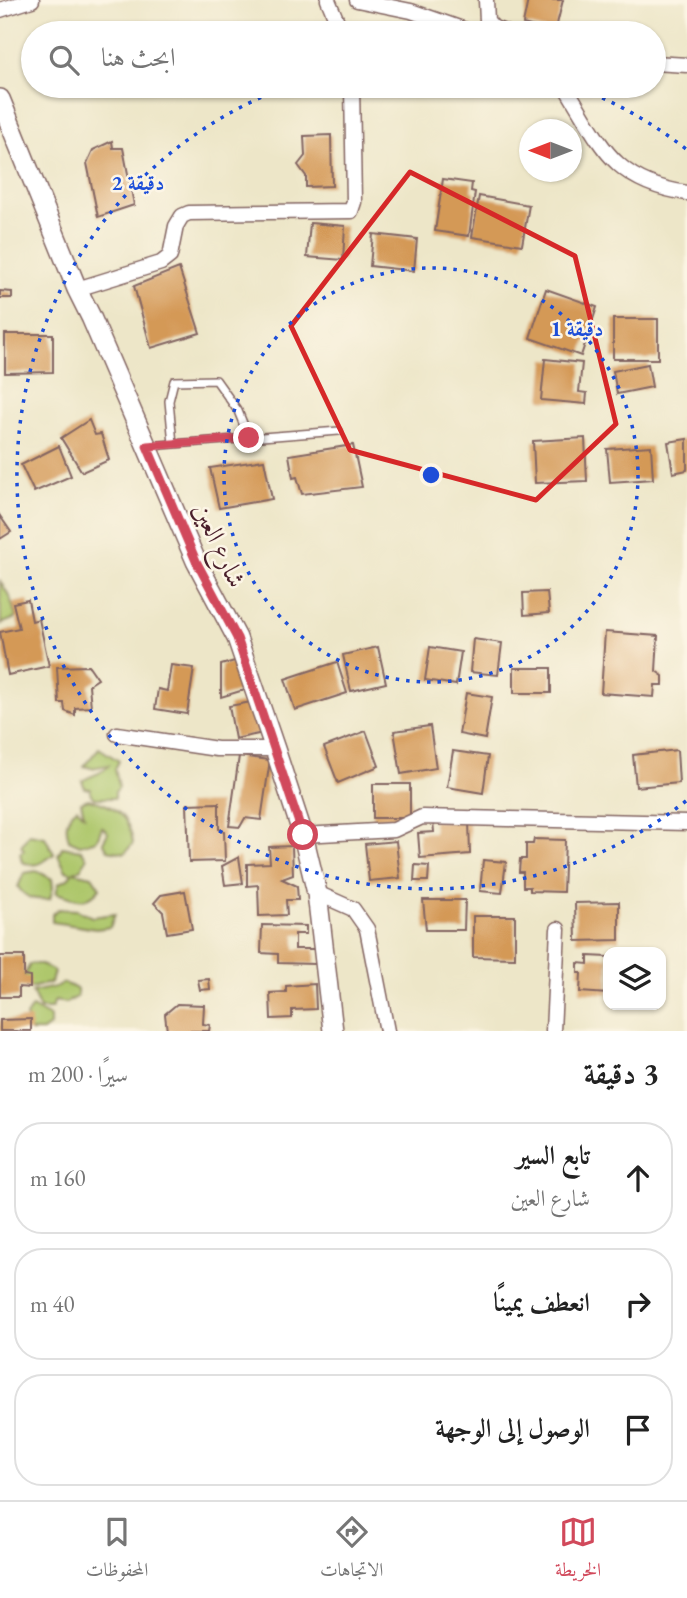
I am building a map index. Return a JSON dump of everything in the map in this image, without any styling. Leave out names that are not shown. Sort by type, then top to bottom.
[{"type":"street","points":[[0,10],[30,0]]},
{"type":"street","points":[[328,0],[337,21]]},
{"type":"street","points":[[356,0],[411,10],[441,21]]},
{"type":"street","points":[[486,0],[487,21]]},
{"type":"street","points":[[666,64],[687,65]]},
{"type":"street","points":[[76,289],[161,263],[170,256],[181,216],[189,213],[351,211],[354,202],[352,98]]},
{"type":"street","points":[[572,98],[617,165],[641,181],[687,193]]},
{"type":"street","name":"شارع العين","points":[[0,99],[76,289],[196,561],[237,638],[303,835],[317,893],[333,1031]]},
{"type":"street","points":[[117,734],[216,749],[275,749]]},
{"type":"street","points":[[303,835],[394,830],[422,817],[687,822]]},
{"type":"street","points":[[317,893],[353,909],[366,929],[387,1031]]},
{"type":"street","points":[[553,1031],[558,929]]},
{"type":"lane","points":[[173,444],[169,401],[174,381],[216,380],[238,411],[249,438]]},
{"type":"lane","points":[[147,446],[339,431]]},
{"type":"highlighted area","points":[[410,172],[575,256],[616,424],[536,500],[350,450],[291,326]]},
{"type":"green space","points":[[0,581],[10,597],[16,618],[1,624]]},
{"type":"green space","points":[[99,748],[119,761],[115,769],[119,787],[115,798],[94,798],[90,793],[91,789],[85,788],[82,781],[109,765],[91,768],[84,766]]},
{"type":"green space","points":[[88,799],[105,804],[124,819],[133,843],[125,853],[108,850],[103,842],[108,833],[102,827],[97,840],[80,845],[69,840],[68,819],[77,808],[84,815],[81,802]]},
{"type":"green space","points":[[29,834],[45,837],[54,854],[39,864],[22,862],[20,853],[24,850],[21,846]]},
{"type":"green space","points":[[62,847],[81,850],[87,858],[81,868],[74,872],[92,876],[100,888],[89,898],[80,900],[56,893],[59,883],[68,879],[72,873],[66,871],[58,855]]},
{"type":"green space","points":[[37,871],[52,879],[50,899],[32,898],[18,887],[24,873]]},
{"type":"green space","points":[[58,909],[77,910],[92,917],[115,914],[110,927],[96,929],[52,922],[52,914]]},
{"type":"green space","points":[[30,964],[41,964],[54,971],[51,983],[30,988],[24,976]]},
{"type":"green space","points":[[64,983],[77,989],[77,997],[66,1003],[55,1001],[51,1009],[40,1009],[32,992]]},
{"type":"green space","points":[[32,1007],[50,1017],[50,1026],[43,1031],[30,1031],[26,1016]]},
{"type":"building","points":[[528,0],[563,0],[558,21],[524,21]]},
{"type":"building","points":[[331,135],[332,186],[306,187],[306,176],[298,165],[305,156],[304,136]]},
{"type":"building","points":[[112,141],[113,148],[123,148],[134,205],[98,217],[87,163],[93,150]]},
{"type":"building","points":[[443,179],[472,183],[471,191],[475,192],[469,236],[435,231]]},
{"type":"building","points":[[479,196],[529,205],[522,245],[472,237]]},
{"type":"building","points":[[310,223],[345,226],[343,260],[307,257]]},
{"type":"building","points":[[373,234],[417,239],[414,271],[370,266]]},
{"type":"building","points":[[179,268],[200,333],[151,348],[134,286]]},
{"type":"building","points":[[546,289],[597,307],[581,356],[530,338]]},
{"type":"building","points":[[0,291],[12,292],[12,298],[0,298]]},
{"type":"building","points":[[613,319],[658,319],[658,359],[613,359]]},
{"type":"building","points":[[5,334],[53,334],[53,372],[5,373]]},
{"type":"building","points":[[545,359],[582,363],[579,392],[587,393],[586,404],[541,400]]},
{"type":"building","points":[[648,364],[652,387],[617,394],[613,371]]},
{"type":"building","points":[[89,420],[95,435],[101,434],[109,460],[82,472],[61,438]]},
{"type":"building","points":[[585,438],[587,481],[535,483],[533,441]]},
{"type":"building","points":[[687,439],[687,470],[673,473],[668,442]]},
{"type":"building","points":[[353,445],[362,487],[302,494],[297,477],[293,478],[289,455]]},
{"type":"building","points":[[59,446],[71,476],[34,492],[21,465]]},
{"type":"building","points":[[651,446],[653,479],[610,482],[607,449]]},
{"type":"building","points":[[264,460],[272,499],[219,508],[210,468]]},
{"type":"building","points":[[0,516],[11,532],[0,539]]},
{"type":"building","points":[[547,592],[549,613],[524,615],[523,593]]},
{"type":"building","points":[[28,600],[32,621],[39,619],[49,666],[8,675],[0,632],[19,628],[13,603]]},
{"type":"building","points":[[605,632],[658,636],[656,671],[663,676],[663,685],[655,685],[654,697],[601,693]]},
{"type":"building","points":[[473,639],[502,643],[498,675],[470,672]]},
{"type":"building","points":[[378,647],[386,683],[351,691],[343,655]]},
{"type":"building","points":[[430,647],[461,652],[456,685],[425,680]]},
{"type":"building","points":[[238,660],[247,689],[221,697],[221,665]]},
{"type":"building","points":[[337,662],[347,693],[295,710],[285,679]]},
{"type":"building","points":[[171,665],[194,668],[187,714],[155,709],[158,689],[167,691]]},
{"type":"building","points":[[89,666],[98,679],[89,685],[91,707],[75,708],[75,715],[65,711],[64,703],[59,703],[57,667]]},
{"type":"building","points":[[514,668],[551,668],[551,693],[514,693]]},
{"type":"building","points":[[466,693],[492,697],[485,739],[459,734]]},
{"type":"building","points":[[257,701],[263,733],[235,739],[229,706]]},
{"type":"building","points":[[430,726],[436,768],[401,774],[394,731]]},
{"type":"building","points":[[366,731],[379,766],[338,783],[324,747]]},
{"type":"building","points":[[677,750],[679,783],[636,787],[633,755]]},
{"type":"building","points":[[453,751],[488,756],[483,793],[447,787]]},
{"type":"building","points":[[239,756],[270,760],[261,820],[245,818],[240,827],[229,826]]},
{"type":"building","points":[[373,784],[410,784],[410,818],[373,818]]},
{"type":"building","points":[[219,803],[219,829],[224,831],[225,861],[189,862],[187,804]]},
{"type":"building","points":[[433,821],[469,821],[470,854],[420,858],[418,833],[434,832]]},
{"type":"building","points":[[534,839],[565,840],[563,892],[530,891],[530,887],[523,887],[523,872],[519,872],[520,859],[526,859],[526,844],[533,844]]},
{"type":"building","points":[[396,841],[400,878],[369,881],[365,844]]},
{"type":"building","points":[[292,846],[293,875],[282,879],[297,886],[298,900],[286,900],[287,915],[259,916],[258,885],[247,886],[247,864],[270,863],[269,847]]},
{"type":"building","points":[[239,857],[243,883],[225,885],[222,866]]},
{"type":"building","points":[[483,860],[506,862],[502,893],[480,891]]},
{"type":"building","points":[[415,865],[429,866],[428,881],[414,881]]},
{"type":"building","points":[[185,891],[192,929],[167,933],[163,912],[154,903],[161,895]]},
{"type":"building","points":[[423,900],[465,900],[464,930],[426,930]]},
{"type":"building","points":[[619,902],[619,940],[576,941],[575,903]]},
{"type":"building","points":[[473,916],[515,916],[515,958],[473,957]]},
{"type":"building","points":[[262,925],[306,926],[306,934],[295,934],[295,949],[315,949],[315,964],[278,963],[278,954],[261,953]]},
{"type":"building","points":[[0,956],[24,956],[24,976],[30,977],[30,988],[19,987],[19,997],[0,997]]},
{"type":"building","points":[[588,956],[603,957],[603,994],[580,992],[581,973],[578,973],[578,963],[588,964]]},
{"type":"building","points":[[209,979],[210,989],[200,990],[198,980]]},
{"type":"building","points":[[315,984],[316,1009],[292,1010],[292,1018],[271,1019],[270,993],[286,992],[286,986]]},
{"type":"building","points":[[177,1004],[204,1005],[203,1024],[210,1025],[209,1031],[167,1031],[165,1014]]},
{"type":"building","points":[[31,1019],[31,1031],[0,1031],[0,1020]]},
{"type":"route","points":[[249,438],[147,446],[196,561],[237,638],[303,835]]}]
